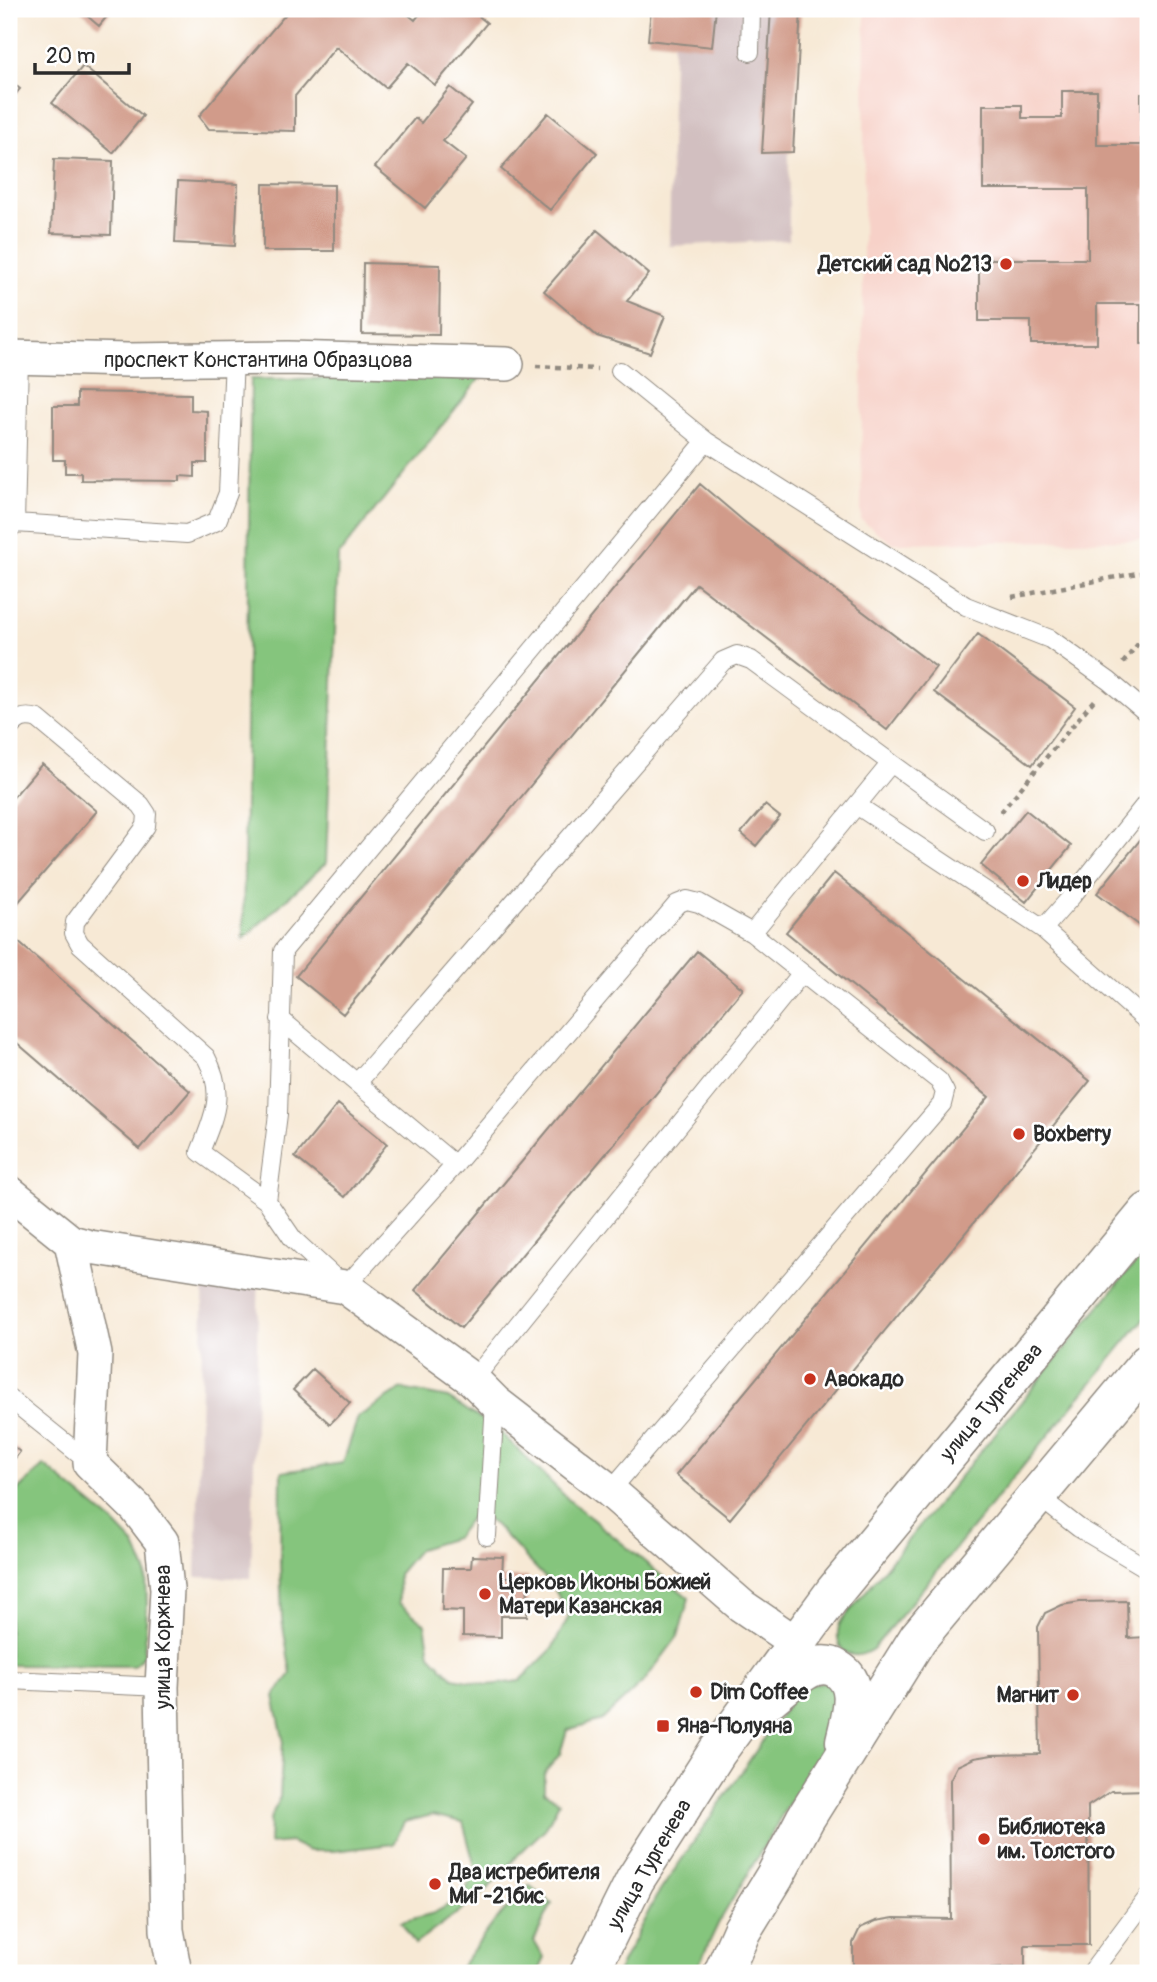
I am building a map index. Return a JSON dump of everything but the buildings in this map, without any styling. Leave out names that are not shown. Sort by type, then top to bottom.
[{"type":"main road","name":"улица Тургенева","points":[[589,1973],[635,1880],[718,1752],[796,1643],[835,1591],[1148,1212]]},
{"type":"main road","name":"улица Тургенева","points":[[723,1973],[742,1930],[842,1757],[918,1638],[1148,1363]]},
{"type":"main road","name":"улица Тургенева","points":[[835,1591],[824,1623],[824,1635],[828,1649],[838,1660],[862,1666],[918,1638]]},
{"type":"main road","points":[[796,1643],[831,1666]]},
{"type":"main road","name":"улица Тургенева","points":[[738,1724],[804,1672],[818,1665],[831,1666],[847,1678],[852,1689],[852,1704],[842,1757]]},
{"type":"street","name":"проспект Константина Образцова","points":[[14,357],[128,360],[288,358],[507,364]]},
{"type":"street","points":[[9,1192],[71,1242],[345,1287],[484,1391],[610,1491],[742,1606],[796,1643]]},
{"type":"street","points":[[71,1242],[95,1354],[90,1463]]},
{"type":"street","name":"улица Коржнева","points":[[90,1463],[135,1508],[162,1542],[167,1589],[162,1687],[167,1930],[175,1973]]},
{"type":"lane","points":[[750,52],[751,9]]},
{"type":"lane","points":[[14,357],[12,527],[187,534],[217,521],[228,493],[234,359]]},
{"type":"lane","points":[[620,371],[706,441],[966,606],[1050,639],[1110,681],[1148,715]]},
{"type":"lane","points":[[267,1201],[278,1114],[283,951],[706,441]]},
{"type":"lane","points":[[357,1083],[723,661],[737,655],[751,660],[985,831]]},
{"type":"lane","points":[[9,729],[17,720],[27,716],[38,719],[142,805],[147,814],[146,826],[75,922],[74,933],[80,944],[206,1057],[215,1074],[217,1097],[213,1118],[200,1152],[267,1201],[293,1239],[345,1287],[455,1165],[677,904],[687,900],[699,903],[751,933],[939,1081],[945,1092],[942,1104],[610,1491]]},
{"type":"lane","points":[[751,933],[891,763]]},
{"type":"lane","points":[[1043,929],[1148,801]]},
{"type":"lane","points":[[858,806],[1043,929],[1148,1023]]},
{"type":"lane","points":[[488,1536],[484,1391],[802,973]]},
{"type":"lane","points":[[280,1019],[455,1165]]},
{"type":"lane","points":[[9,1398],[90,1463]]},
{"type":"lane","points":[[1038,1496],[1079,1528],[1148,1569]]},
{"type":"lane","points":[[9,1680],[162,1687]]},
{"type":"lane","points":[[1091,1973],[1148,1896]]},
{"type":"path","points":[[507,364],[620,371]]},
{"type":"path","points":[[966,606],[1148,571]]},
{"type":"path","points":[[985,831],[1110,681],[1148,631]]},
{"type":"shaded area","points":[[674,9],[788,9],[789,240],[669,246]]},
{"type":"shaded area","name":"Детский сад №213","points":[[865,9],[1148,9],[1148,540],[892,543],[861,520]]},
{"type":"shaded area","points":[[204,1270],[259,1271],[251,1578],[196,1577]]},
{"type":"green space","points":[[480,378],[338,556],[326,863],[243,939],[251,379]]},
{"type":"green space","points":[[1148,1247],[1148,1314],[873,1649],[857,1655],[844,1651],[838,1640],[840,1623]]},
{"type":"green space","points":[[402,1389],[448,1398],[498,1430],[569,1500],[689,1598],[678,1636],[645,1680],[602,1720],[567,1730],[560,1754],[544,1774],[544,1792],[559,1802],[545,1829],[484,1893],[415,1944],[401,1922],[434,1913],[464,1896],[475,1867],[463,1822],[432,1815],[404,1822],[393,1844],[334,1851],[309,1851],[291,1842],[269,1844],[270,1819],[280,1797],[283,1738],[274,1696],[291,1674],[282,1620],[281,1472],[343,1463],[358,1417]],"holes":[[[475,1512],[495,1525],[553,1586],[569,1616],[552,1649],[520,1681],[488,1685],[453,1678],[430,1654],[425,1624],[399,1603],[398,1574],[419,1549],[455,1538]]]},
{"type":"green space","points":[[44,1465],[113,1522],[134,1544],[146,1571],[147,1609],[144,1656],[134,1666],[9,1665],[9,1499]]},
{"type":"green space","points":[[830,1681],[842,1714],[718,1924],[695,1973],[617,1973],[656,1897],[801,1685]]},
{"type":"green space","points":[[529,1885],[552,1903],[534,1941],[544,1958],[537,1973],[456,1973],[495,1921]]},
{"type":"place","name":"Детский сад №213","points":[[1006,264]]},
{"type":"place","name":"Лидер","points":[[1023,881]]},
{"type":"place","name":"Boxberry","points":[[1019,1134]]},
{"type":"place","name":"Авокадо","points":[[810,1379]]},
{"type":"place","name":"Церковь Иконы Божией Матери Казанская","points":[[485,1594]]},
{"type":"place","name":"Dim Coffee","points":[[696,1692]]},
{"type":"place","name":"Магнит","points":[[1073,1695]]},
{"type":"place","name":"Яна-Полуяна","points":[[663,1726]]},
{"type":"place","name":"Библиотека им. Толстого","points":[[984,1839]]},
{"type":"place","name":"Два истребителя МиГ-21бис","points":[[435,1884]]}]
